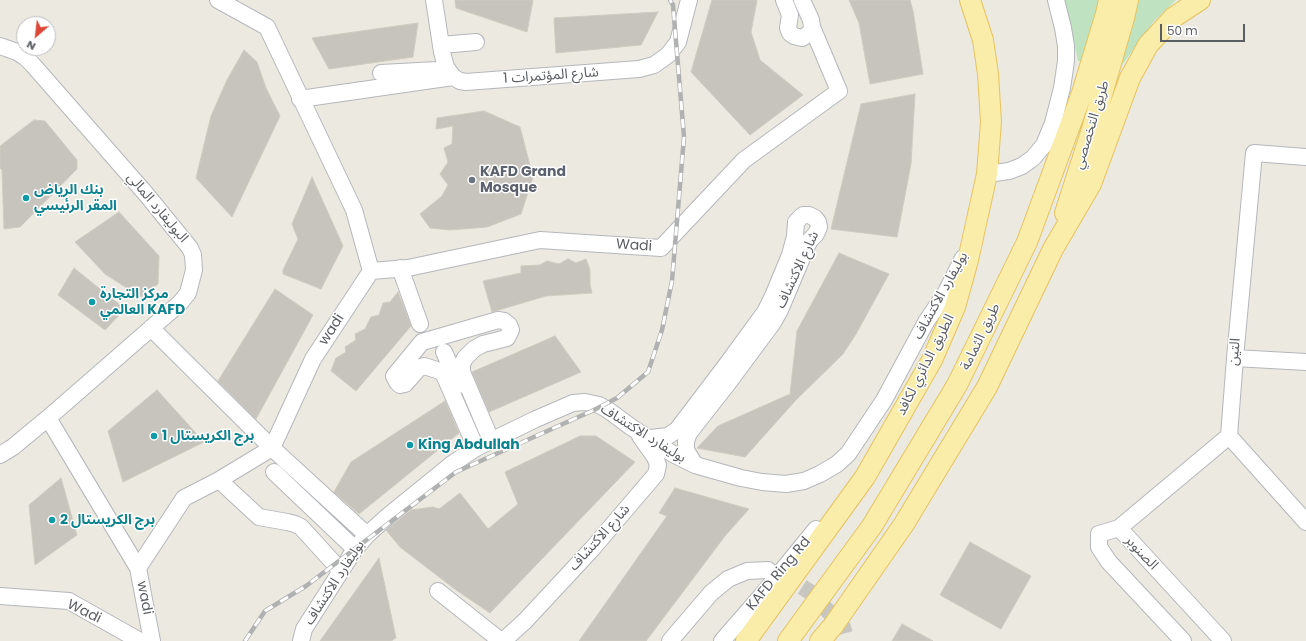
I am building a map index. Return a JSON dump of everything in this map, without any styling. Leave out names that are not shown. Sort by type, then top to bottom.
[{"type":"main road","name":"الطريق الدائري لكافد","points":[[746,641],[866,477],[932,360],[955,308],[968,260],[987,174],[991,122],[988,74],[983,40],[970,0]]},
{"type":"main road","name":"طريق الثمامة","points":[[788,641],[872,526],[957,385],[1027,242],[1082,93],[1109,0]]},
{"type":"main road","name":"طريق التخصصي","points":[[1053,249],[1092,129],[1128,0]]},
{"type":"main road","points":[[1053,249],[1091,184],[1130,78],[1148,45],[1174,17],[1200,0]]},
{"type":"main road","name":"طريق الثمامة","points":[[820,641],[828,633],[904,524],[987,388],[1053,249]]},
{"type":"street","points":[[434,0],[443,60],[450,74]]},
{"type":"street","name":"شارع المؤتمرات 1","points":[[450,74],[460,81],[476,82],[639,69],[654,65],[668,55],[678,42],[689,0]]},
{"type":"street","points":[[784,0],[790,15],[788,28],[790,33],[794,36],[802,38],[810,33],[812,27],[811,20],[802,0]]},
{"type":"street","points":[[987,174],[1009,171],[1022,166],[1033,158],[1044,145],[1053,124],[1061,94],[1066,61],[1066,46],[1056,0]]},
{"type":"street","points":[[221,1],[267,27],[354,210],[371,271]]},
{"type":"street","name":"Wadi","points":[[371,271],[400,268],[540,240],[661,248],[744,160],[840,91],[812,27]]},
{"type":"street","points":[[440,45],[476,42]]},
{"type":"street","name":"البوليفارد المالي","points":[[0,46],[18,52],[33,65],[146,194],[190,248],[193,255],[194,270],[188,293],[180,303],[48,418],[13,447],[0,455]]},
{"type":"street","points":[[381,73],[450,74]]},
{"type":"street","points":[[300,99],[450,74]]},
{"type":"street","name":"التين","points":[[1229,436],[1234,358],[1254,153],[1306,157]]},
{"type":"street","name":"شارع الاكتشاف","points":[[650,438],[668,436],[677,430],[727,364],[765,312],[773,296],[790,255],[795,236],[796,222],[804,215],[815,218],[819,227],[816,234],[807,246],[780,310],[772,324],[689,433],[686,441],[686,450],[695,465]]},
{"type":"street","name":"بوليفارد الاكتشاف","points":[[301,641],[304,629],[356,549],[367,535],[388,516],[452,464],[483,444],[573,403],[584,402],[599,405],[673,454],[695,465],[741,478],[786,484],[804,481],[837,464],[848,454],[884,400],[926,322],[945,294],[973,236]]},
{"type":"street","points":[[400,268],[420,324]]},
{"type":"street","name":"wadi","points":[[152,641],[138,568],[184,498],[220,480],[272,448],[313,359],[371,271]]},
{"type":"street","points":[[474,349],[483,344],[507,338],[511,330],[509,325],[504,321],[498,320],[422,342],[394,376],[400,385],[405,384],[419,368],[424,366],[440,371],[444,375],[483,444]]},
{"type":"street","points":[[151,328],[272,448],[367,535]]},
{"type":"street","points":[[472,328],[478,330],[480,334],[474,349],[465,358],[462,364],[462,372],[483,444]]},
{"type":"street","points":[[444,352],[483,444]]},
{"type":"street","points":[[412,354],[412,362],[419,368]]},
{"type":"street","points":[[1234,358],[1306,362]]},
{"type":"street","points":[[48,418],[138,568]]},
{"type":"street","name":"شارع الاكتشاف","points":[[502,641],[525,621],[592,549],[656,474],[658,465],[655,457],[648,445],[631,427]]},
{"type":"street","points":[[1119,528],[1229,436],[1306,522]]},
{"type":"street","points":[[274,472],[356,549]]},
{"type":"street","points":[[220,480],[259,517],[288,522],[301,527],[342,571]]},
{"type":"street","name":"KAFD Ring Rd","points":[[722,641],[823,521],[832,515],[840,513]]},
{"type":"street","name":"الصنوبر","points":[[1182,641],[1109,562],[1099,547],[1099,534],[1119,528],[1223,641]]},
{"type":"street","points":[[670,641],[707,598],[728,579],[747,571],[768,570]]},
{"type":"street","points":[[438,590],[502,641]]},
{"type":"street","name":"Wadi","points":[[0,596],[69,601],[140,641]]},
{"type":"green space","points":[[1065,0],[1176,0],[1154,21],[1122,65],[1078,61]]},
{"type":"building","points":[[455,0],[533,0],[527,32],[456,8]]},
{"type":"building","points":[[712,0],[757,0],[751,32],[760,60],[803,95],[750,135],[691,72]]},
{"type":"building","points":[[849,0],[910,0],[923,74],[870,84],[859,23]]},
{"type":"building","points":[[658,12],[641,45],[556,53],[554,18]]},
{"type":"building","points":[[418,23],[413,57],[329,69],[312,38]]},
{"type":"building","points":[[244,50],[257,62],[266,88],[280,116],[232,217],[196,178],[211,116],[227,80]]},
{"type":"building","points":[[915,94],[911,164],[897,237],[831,229],[861,104]]},
{"type":"building","points":[[484,111],[520,127],[533,177],[521,214],[487,227],[450,230],[430,228],[420,214],[442,196],[448,185],[440,174],[448,162],[444,148],[452,144],[453,126],[436,129],[437,118]]},
{"type":"building","name":"بنك الرياض المقر الرئيسي","points":[[34,120],[45,121],[77,160],[77,169],[20,227],[4,229],[0,146]]},
{"type":"building","points":[[312,177],[343,246],[321,289],[283,274],[283,270],[298,239],[292,224]]},
{"type":"building","points":[[119,212],[159,256],[158,284],[141,297],[105,274],[75,242]]},
{"type":"building","points":[[839,253],[889,274],[856,334],[843,354],[796,400],[745,457],[697,448],[718,426],[790,394],[797,331]]},
{"type":"building","points":[[568,259],[576,263],[586,259],[590,270],[590,284],[592,293],[546,296],[492,312],[483,281],[521,273],[521,266],[540,265],[547,261],[559,264]]},
{"type":"building","name":"مركز التجارة العالمي KAFD","points":[[74,268],[125,309],[105,330],[58,295]]},
{"type":"building","points":[[275,289],[313,315],[256,419],[218,381]]},
{"type":"building","points":[[398,292],[411,326],[356,391],[331,371],[336,358],[346,352],[345,347],[356,340],[355,334],[365,329],[371,317],[379,315],[383,303],[390,302]]},
{"type":"building","points":[[555,336],[581,372],[489,412],[472,372]]},
{"type":"building","name":"برج الكريستال 1","points":[[157,390],[204,442],[123,482],[108,431]]},
{"type":"building","name":"King Abdullah","points":[[445,401],[459,433],[359,514],[334,492],[351,462]]},
{"type":"building","points":[[580,436],[596,436],[635,462],[490,613],[456,590],[400,547],[386,530],[411,510],[433,507],[439,509],[460,493],[488,529],[518,504],[505,472]]},
{"type":"building","name":"برج الكريستال 2","points":[[61,478],[77,535],[35,565],[29,505]]},
{"type":"building","points":[[675,488],[749,509],[725,536],[646,641],[579,641],[667,516],[659,513]]},
{"type":"building","points":[[970,542],[1031,576],[1001,629],[940,595]]},
{"type":"building","points":[[379,558],[396,638],[391,641],[320,641]]},
{"type":"building","points":[[902,624],[933,641],[892,641]]},
{"type":"tunnel","points":[[782,574],[810,592],[843,627],[847,641]]},
{"type":"railway","points":[[245,641],[265,611],[306,586],[456,472],[594,410],[617,398],[648,372],[662,330],[672,281],[684,137],[673,5],[670,0]]},
{"type":"place","name":"KAFD Grand Mosque","points":[[472,180]]},
{"type":"place","name":"بنك الرياض المقر الرئيسي","points":[[26,198]]},
{"type":"place","name":"مركز التجارة العالمي KAFD","points":[[92,302]]},
{"type":"place","name":"برج الكريستال 1","points":[[154,436]]},
{"type":"place","name":"King Abdullah","points":[[410,445]]},
{"type":"place","name":"برج الكريستال 2","points":[[52,520]]}]
